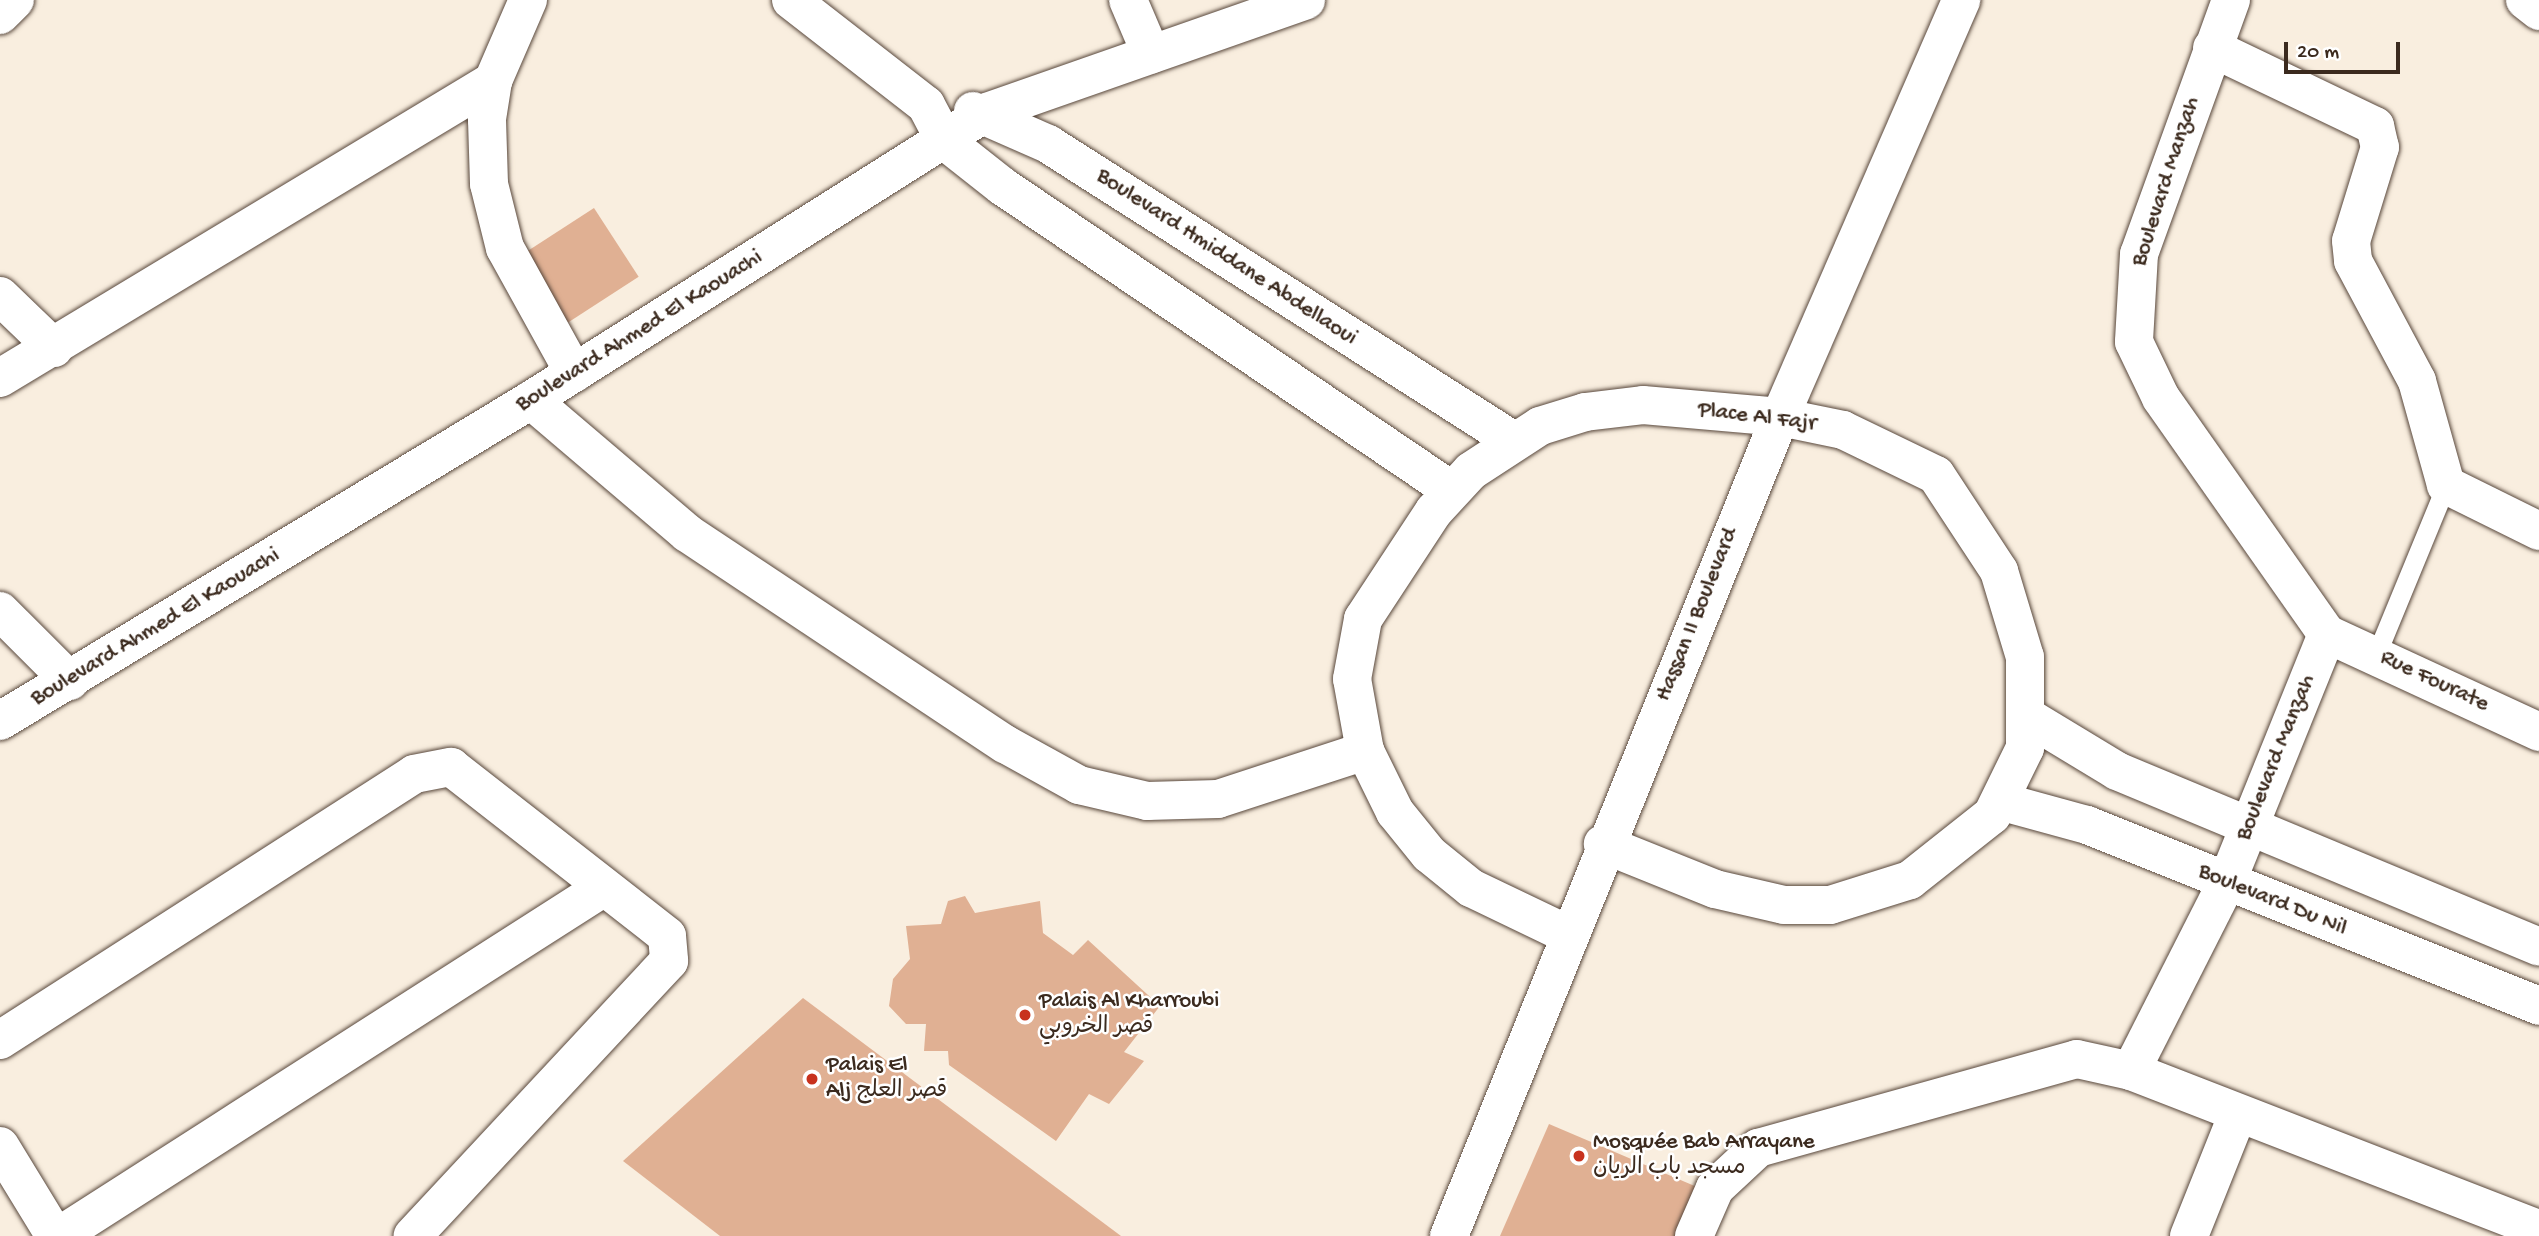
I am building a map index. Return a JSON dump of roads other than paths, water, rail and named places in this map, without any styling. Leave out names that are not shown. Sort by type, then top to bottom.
[{"type":"street","points":[[0,15],[15,0]]},
{"type":"street","points":[[528,0],[493,81],[486,120],[489,184],[505,248],[573,373]]},
{"type":"street","points":[[791,0],[926,105],[945,141],[1451,490]]},
{"type":"street","points":[[1128,0],[1152,54]]},
{"type":"street","name":"Boulevard Ahmed El Kaouachi","points":[[0,721],[531,400],[987,112],[1306,0]]},
{"type":"street","name":"Hassan II Boulevard","points":[[1449,1236],[1603,844],[1780,417],[1961,0]]},
{"type":"street","name":"Boulevard Manzah","points":[[2131,1071],[2226,884],[2327,634],[2161,398],[2134,342],[2139,254],[2231,0]]},
{"type":"street","points":[[2525,0],[2539,11]]},
{"type":"street","points":[[2212,48],[2375,126],[2379,147],[2350,254],[2417,381],[2446,485],[2539,531]]},
{"type":"street","points":[[0,378],[54,348],[493,81]]},
{"type":"street","name":"Boulevard Hmiddane Abdellaoui","points":[[926,105],[987,112],[1048,144],[1514,442]]},
{"type":"street","points":[[0,296],[54,348]]},
{"type":"street","points":[[531,400],[687,533],[1005,744],[1079,785],[1147,801],[1218,799],[1365,751]]},
{"type":"street","name":"Place Al Fajr","points":[[1567,934],[1471,888],[1429,854],[1395,812],[1365,751],[1352,679],[1363,619],[1391,568],[1451,490],[1514,442],[1562,418],[1620,407],[1780,417],[1843,430],[1936,475],[1984,542],[2008,595],[2025,657],[2028,716],[2025,748],[2003,802],[1910,880],[1830,905],[1784,905],[1714,889],[1603,844]]},
{"type":"street","points":[[0,611],[70,681]]},
{"type":"street","name":"Rue Fourate","points":[[2327,634],[2539,732]]},
{"type":"street","points":[[2028,716],[2116,771],[2248,830],[2539,947]]},
{"type":"street","points":[[0,1040],[414,774],[435,766],[462,773],[667,936],[669,961],[662,975],[414,1236]]},
{"type":"street","name":"Boulevard Du Nil","points":[[2003,802],[2087,825],[2226,884],[2539,1006]]},
{"type":"street","points":[[0,1146],[57,1236],[604,887]]},
{"type":"street","points":[[1694,1236],[1715,1188],[1758,1148],[2047,1063],[2077,1059],[2131,1071],[2237,1116],[2539,1230]]},
{"type":"street","points":[[2189,1236],[2237,1116]]},
{"type":"lane","points":[[2376,655],[2446,485]]},
{"type":"place","name":"Palais Al Kharroubi قصر الخروبي","points":[[1025,1015]]},
{"type":"place","name":"Palais El Alj قصر العلج","points":[[812,1079]]},
{"type":"place","name":"Mosquée Bab Arrayane مسجد باب الريان","points":[[1579,1156]]}]
